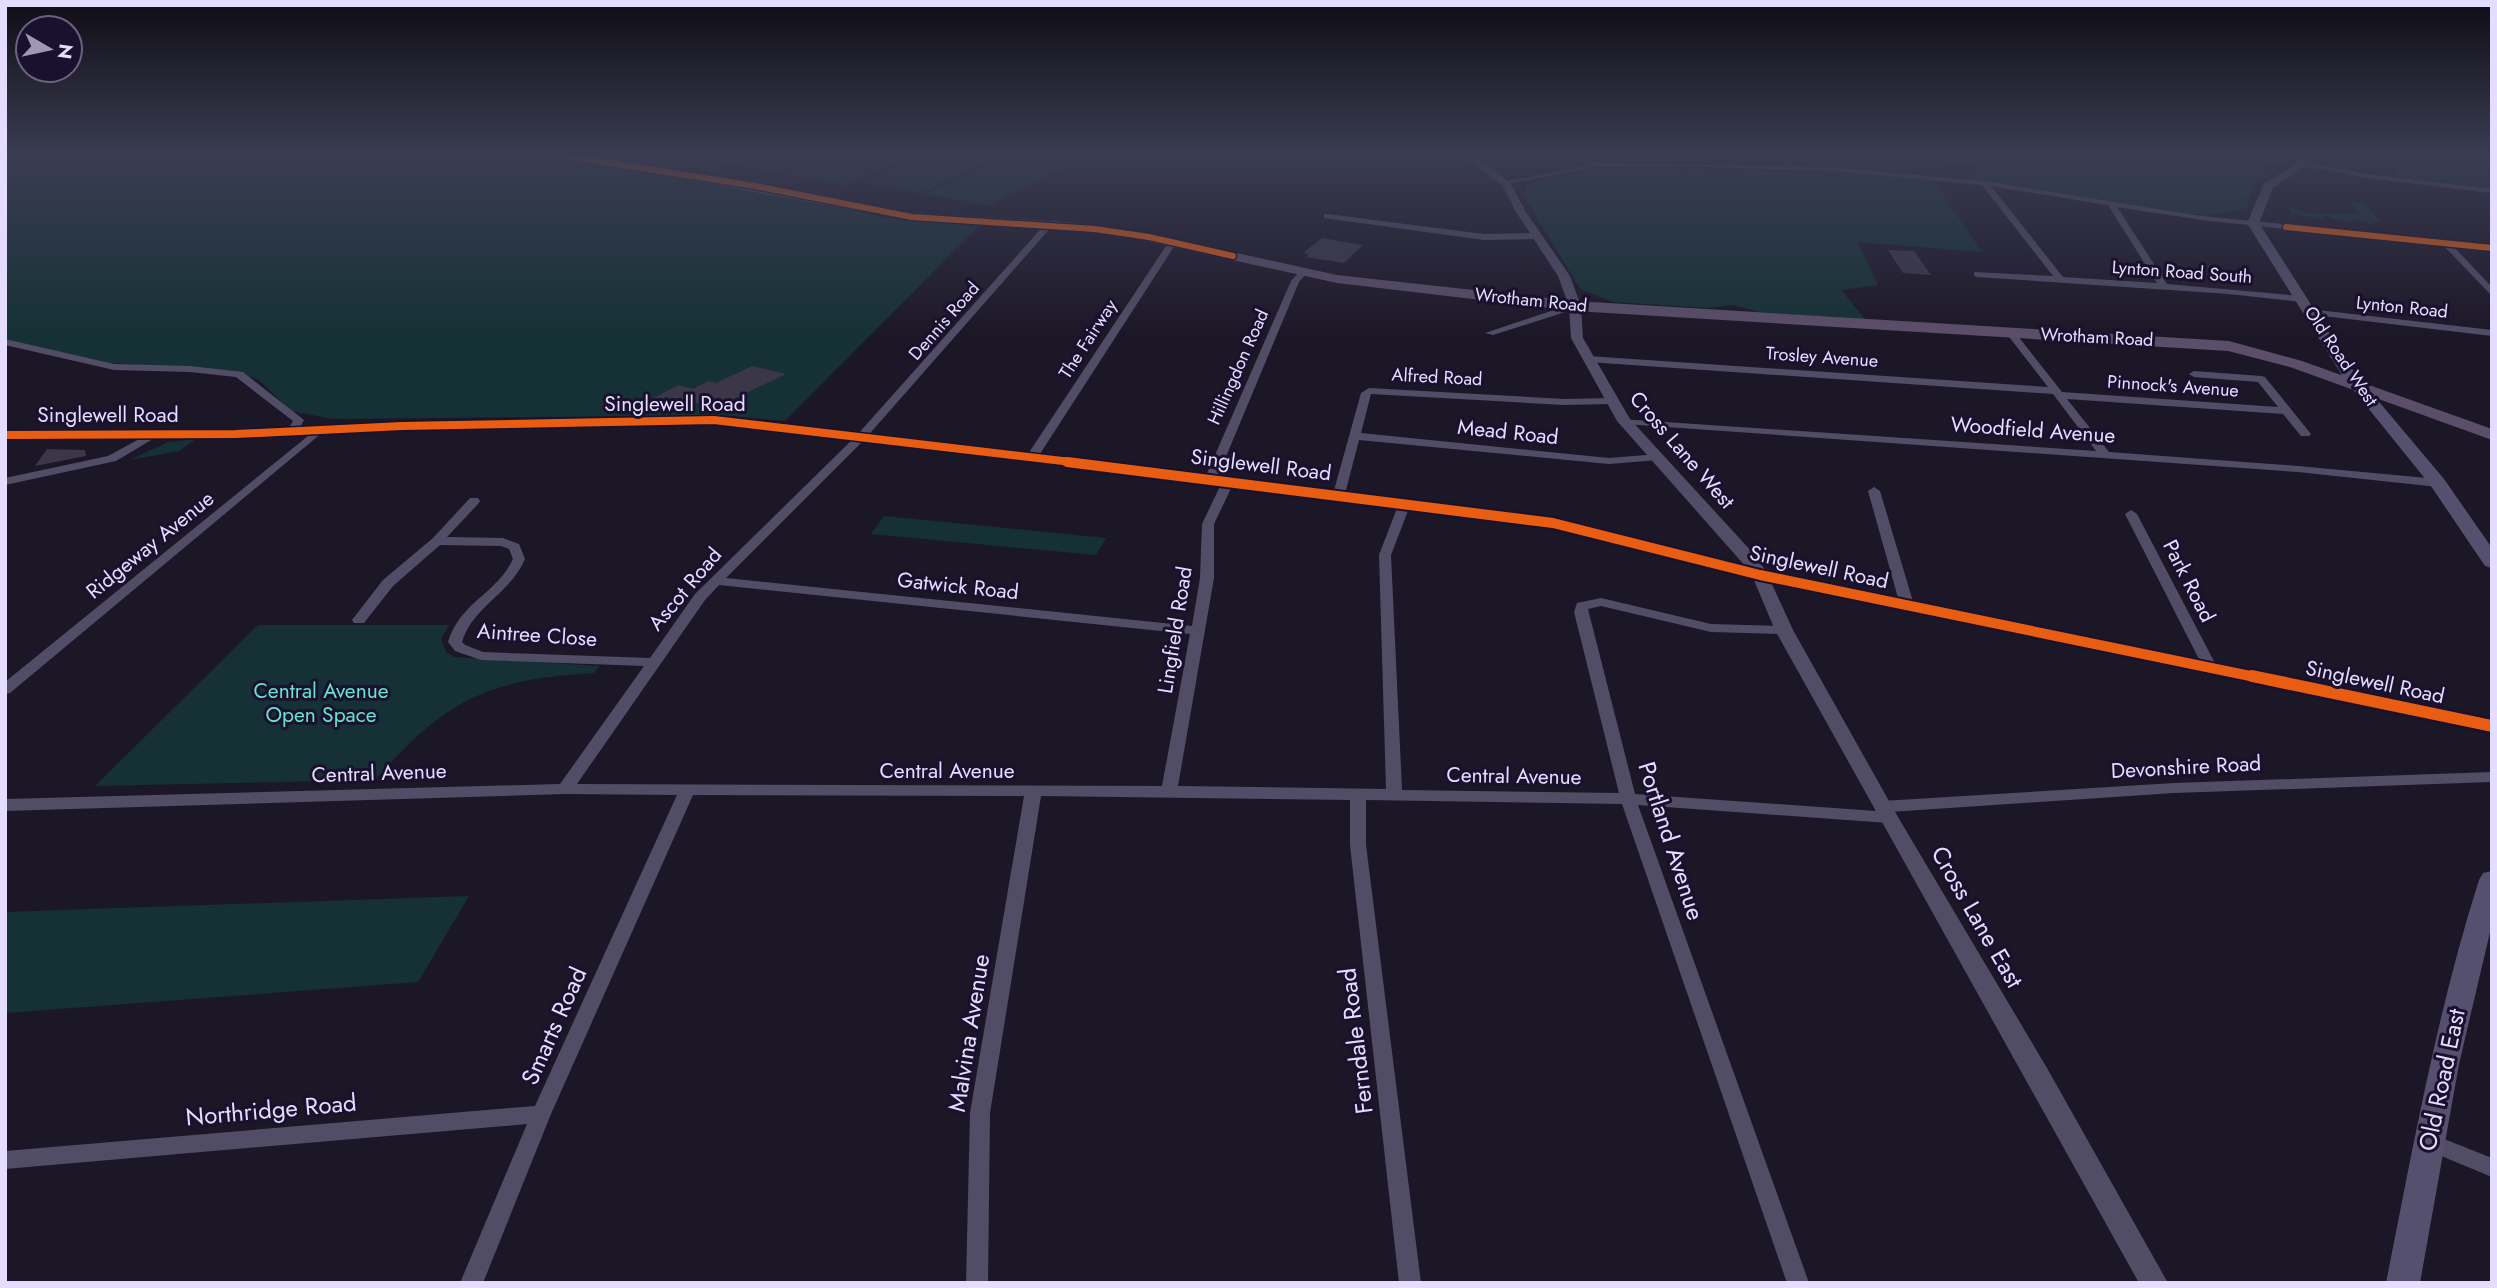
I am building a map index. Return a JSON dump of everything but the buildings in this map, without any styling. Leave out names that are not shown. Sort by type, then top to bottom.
[{"type":"main road","name":"Wrotham Road","points":[[907,216],[1049,225],[1173,242],[1303,273],[1575,306],[2218,344],[2297,364],[2492,435]]},
{"type":"main road","points":[[2253,223],[2256,216]]},
{"type":"main road","name":"Old Road West","points":[[2253,223],[2345,369],[2438,483],[2490,555]]},
{"type":"main road","points":[[2297,364],[2327,370],[2345,369]]},
{"type":"main road","points":[[2374,407],[2389,405],[2418,410]]},
{"type":"main road","name":"Old Road East","points":[[2403,1283],[2429,1142],[2469,954],[2492,880]]},
{"type":"street","points":[[1328,216],[1485,237],[1538,236]]},
{"type":"street","name":"Cross Lane West","points":[[1526,216],[1564,276],[1575,306],[1577,338],[1611,401],[1625,421],[1747,556],[1760,575]]},
{"type":"street","points":[[2010,216],[2060,279]]},
{"type":"street","points":[[2119,216],[2164,287]]},
{"type":"street","points":[[2201,216],[2492,248]]},
{"type":"street","name":"Dennis Road","points":[[861,436],[1049,225]]},
{"type":"street","name":"The Fairway","points":[[1032,457],[1173,242]]},
{"type":"street","points":[[2446,243],[2492,293]]},
{"type":"street","name":"Hillingdon Road","points":[[1211,478],[1296,281],[1303,273]]},
{"type":"street","name":"Lynton Road South","points":[[1978,274],[2164,287],[2305,305]]},
{"type":"street","name":"Lynton Road","points":[[2305,305],[2492,332]]},
{"type":"street","points":[[1490,333],[1575,306]]},
{"type":"street","points":[[2011,333],[2105,455]]},
{"type":"street","points":[[5,342],[114,368],[239,374],[299,420],[293,431]]},
{"type":"street","name":"Trosley Avenue","points":[[1588,359],[2056,393]]},
{"type":"street","points":[[2194,373],[2261,379],[2286,411],[2308,431]]},
{"type":"street","name":"Alfred Road","points":[[1339,494],[1366,393],[1369,391],[1564,402],[1611,401]]},
{"type":"street","name":"Pinnock's Avenue","points":[[2056,393],[2286,411]]},
{"type":"street","name":"Singlewell Road","points":[[5,435],[717,421],[861,436],[1229,480],[1553,523],[1760,575],[2492,726]]},
{"type":"street","name":"Woodfield Avenue","points":[[1625,421],[2105,455],[2438,483]]},
{"type":"street","name":"Ridgeway Avenue","points":[[5,690],[319,430]]},
{"type":"street","points":[[5,482],[112,459],[154,434]]},
{"type":"street","name":"Ascot Road","points":[[565,789],[652,662],[715,581],[861,436]]},
{"type":"street","name":"Mead Road","points":[[1354,436],[1609,461],[1658,457]]},
{"type":"street","name":"Lingfield Road","points":[[1169,791],[1208,569],[1208,524],[1229,480]]},
{"type":"street","points":[[1874,491],[1907,605]]},
{"type":"street","points":[[359,620],[388,583],[437,541],[474,501]]},
{"type":"street","points":[[1394,793],[1385,555],[1405,503]]},
{"type":"street","name":"Park Road","points":[[2131,514],[2210,667]]},
{"type":"street","name":"Aintree Close","points":[[437,541],[503,542],[510,544],[519,553],[517,566],[461,622],[455,642],[460,648],[481,656],[652,662]]},
{"type":"street","name":"Cross Lane East","points":[[1760,575],[1784,630],[1885,812],[2032,1063],[2154,1283]]},
{"type":"street","name":"Gatwick Road","points":[[715,581],[1197,631]]},
{"type":"street","name":"Portland Avenue","points":[[1784,630],[1711,628],[1594,602],[1582,606],[1581,612],[1628,800],[1798,1283]]},
{"type":"street","name":"Devonshire Road","points":[[1885,812],[2163,789],[2492,777]]},
{"type":"street","name":"Central Avenue","points":[[5,805],[565,789],[1032,793],[1169,791],[1394,793],[1885,812]]},
{"type":"street","name":"Smarts Road","points":[[471,1283],[541,1114],[687,791]]},
{"type":"street","name":"Malvina Avenue","points":[[977,1283],[980,1113],[1032,793]]},
{"type":"street","name":"Ferndale Road","points":[[1358,793],[1357,845],[1410,1283]]},
{"type":"street","name":"Northridge Road","points":[[5,1160],[541,1114]]},
{"type":"street","points":[[2429,1142],[2492,1168]]},
{"type":"green space","points":[[5,216],[880,216],[979,226],[785,421],[722,415],[333,419],[291,411],[259,380],[237,372],[97,362],[5,339]]},
{"type":"green space","points":[[1536,216],[1958,216],[1982,252],[1858,242],[1878,285],[1841,290],[1866,320],[1759,312],[1733,305],[1708,308],[1613,302],[1580,289]]},
{"type":"green space","points":[[2305,216],[2323,216],[2326,220]]},
{"type":"green space","points":[[2328,216],[2376,216],[2381,222],[2372,222],[2373,225],[2356,220],[2347,222],[2342,218],[2342,221]]},
{"type":"green space","points":[[196,439],[179,451],[130,460],[168,442]]},
{"type":"green space","points":[[884,516],[1106,538],[1096,555],[871,534]]},
{"type":"green space","name":"Central Avenue Open Space","points":[[258,625],[449,625],[441,639],[446,652],[454,657],[599,666],[594,673],[525,681],[497,688],[471,699],[424,730],[375,780],[95,786]]},
{"type":"green space","points":[[469,896],[418,982],[5,1013],[5,912]]},
{"type":"cycle path","points":[[907,216],[1095,229],[1149,237],[1233,256]]},
{"type":"cycle path","points":[[2286,227],[2492,248]]},
{"type":"cycle path","points":[[5,435],[236,434],[402,426],[714,420],[928,444],[1553,523],[1760,575],[2492,726]]}]
